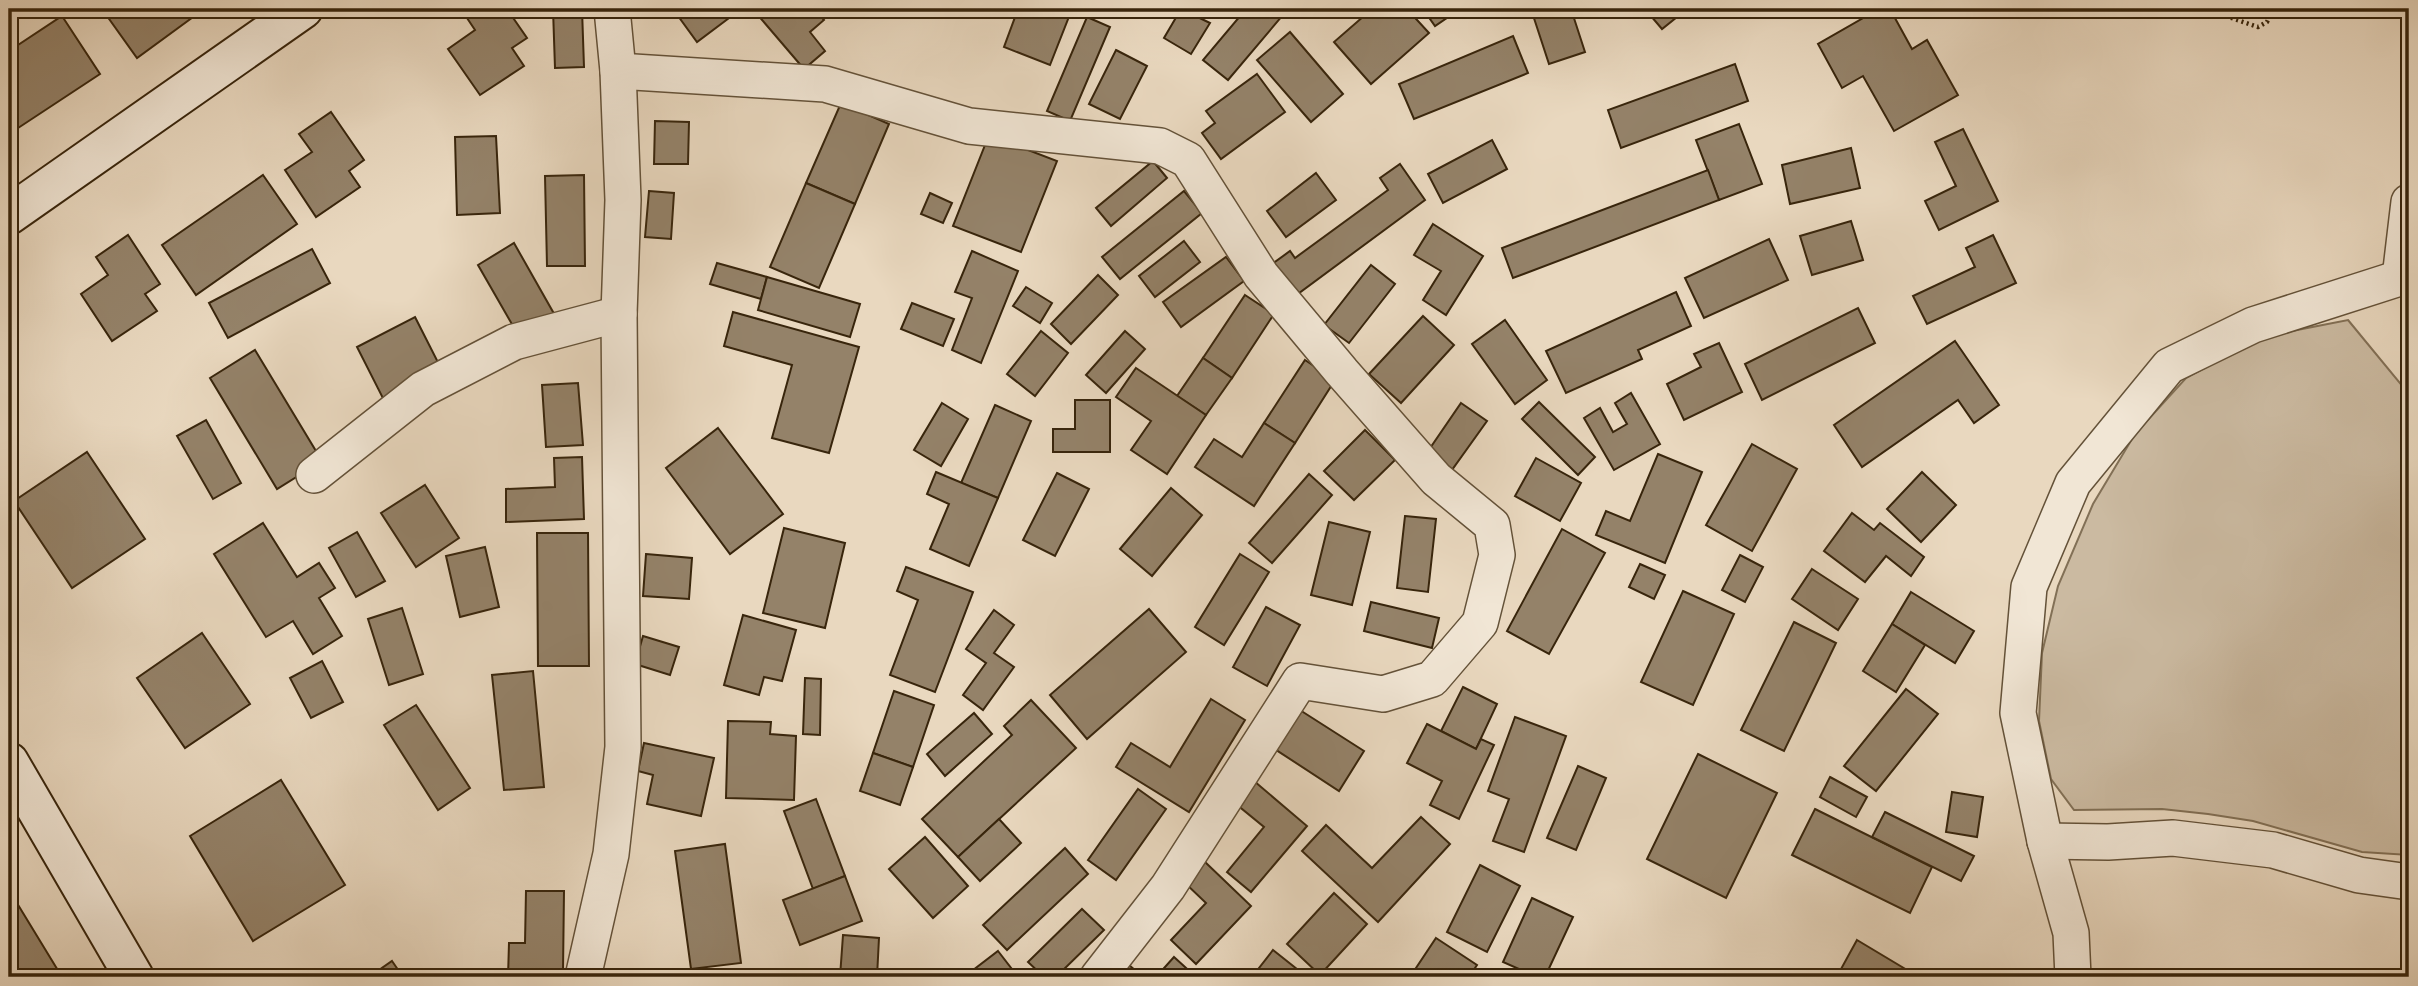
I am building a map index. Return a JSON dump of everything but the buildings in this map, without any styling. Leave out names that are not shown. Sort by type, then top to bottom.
[{"type":"street","points":[[9,215],[303,9]]},
{"type":"street","points":[[583,977],[611,854],[623,747],[619,314],[623,200],[618,71],[612,9]]},
{"type":"street","points":[[618,71],[825,84],[968,126],[1160,145],[1188,160],[1261,275],[1437,479],[1492,525],[1497,555],[1480,624],[1432,678],[1383,694],[1300,681],[1168,887],[1098,977]]},
{"type":"street","points":[[2073,977],[2071,933],[2045,841],[2018,713],[2029,587],[2073,484],[2169,366],[2253,324],[2405,276],[2409,202]]},
{"type":"street","points":[[314,475],[423,389],[514,342],[619,314]]},
{"type":"street","points":[[9,762],[134,977]]},
{"type":"street","points":[[2045,841],[2186,839],[2273,850],[2359,874],[2409,882]]},
{"type":"path","points":[[2205,9],[2258,27],[2267,22],[2273,9]]},
{"type":"shaded area","points":[[2348,320],[2409,394],[2409,855],[2362,852],[2253,821],[2208,814],[2162,809],[2074,810],[2051,779],[2039,721],[2042,653],[2058,586],[2093,504],[2135,434],[2186,378],[2261,337]]}]
